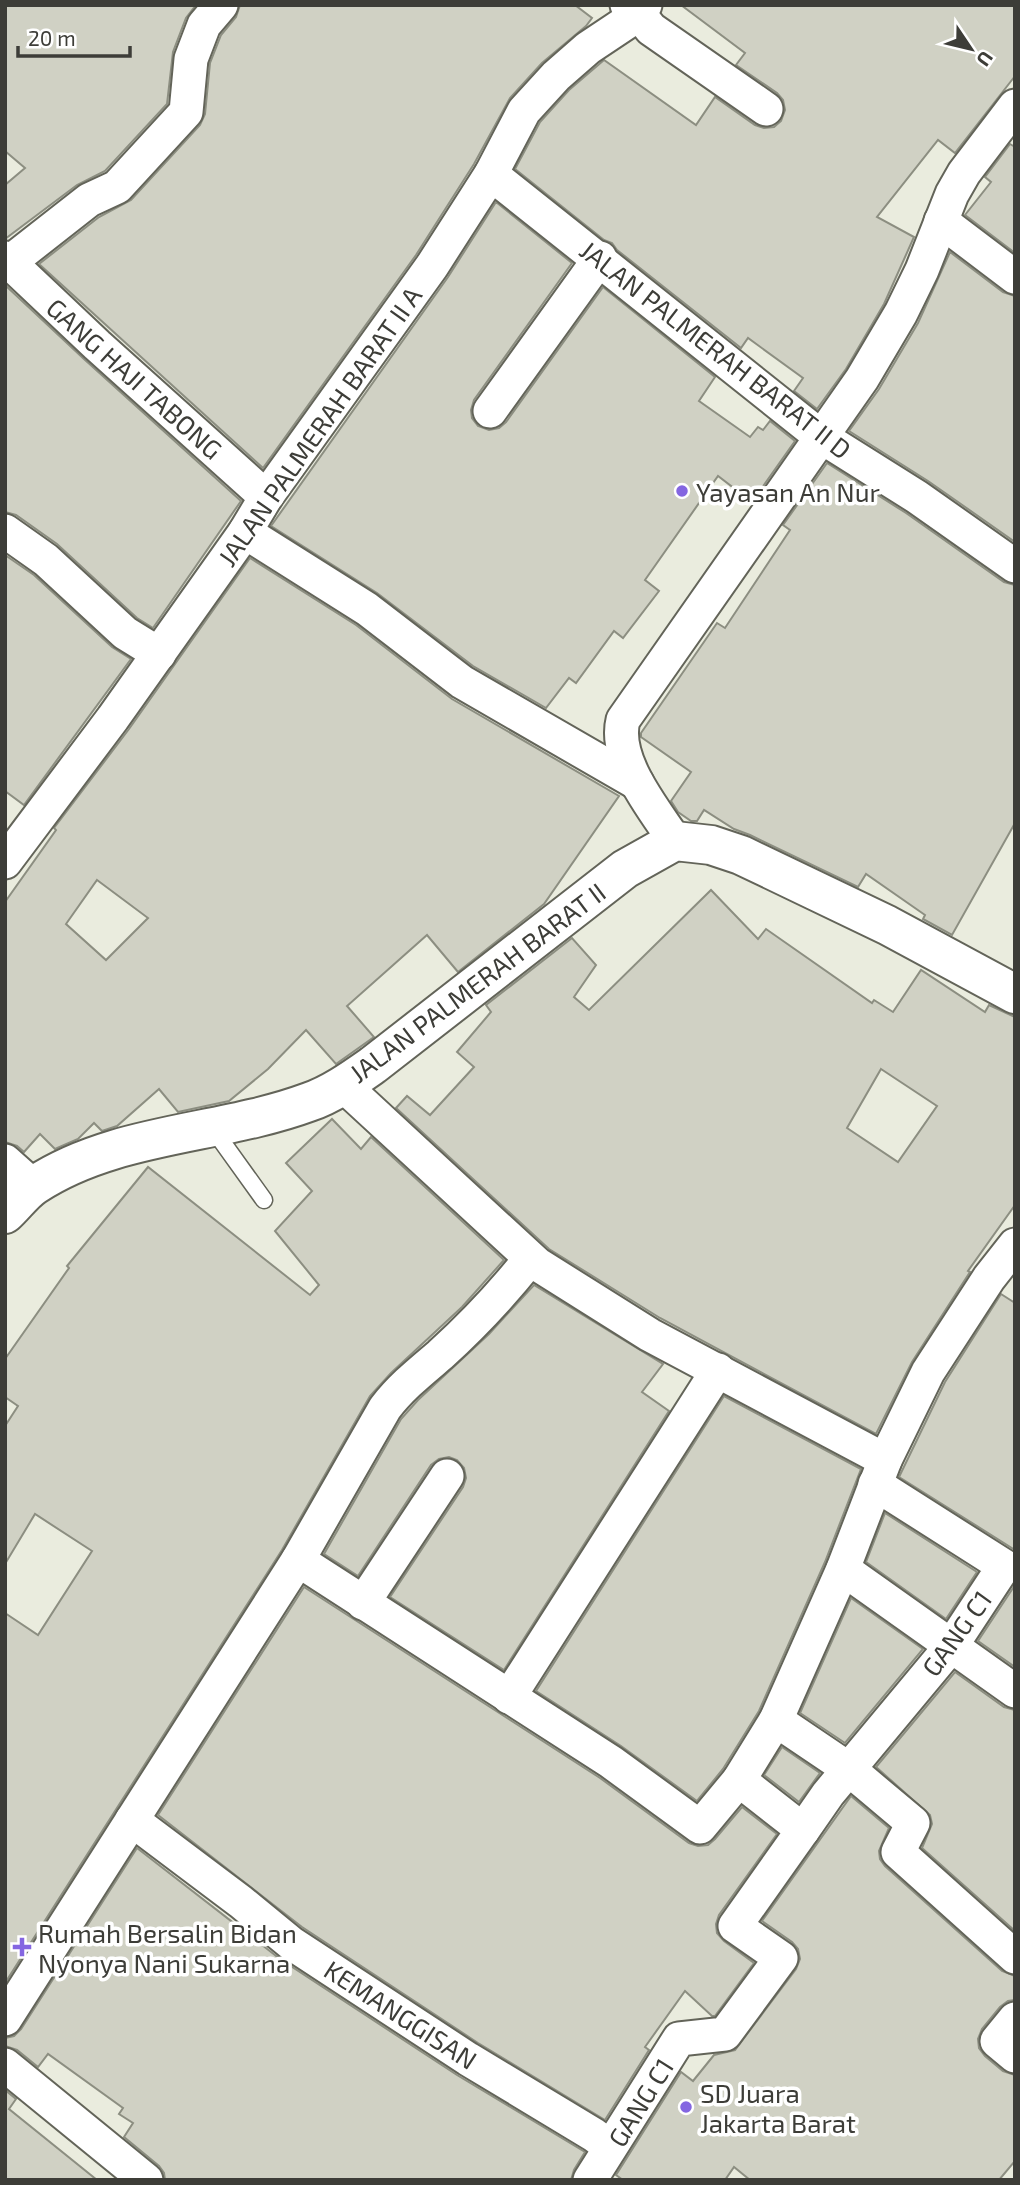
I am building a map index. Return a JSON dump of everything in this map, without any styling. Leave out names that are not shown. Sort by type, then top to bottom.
[{"type":"street","points":[[8,260],[89,200],[117,187],[186,112],[191,59],[204,24],[221,5]]},
{"type":"street","points":[[637,8],[651,29],[766,109]]},
{"type":"street","name":"JALAN PALMERAH BARAT II A","points":[[5,862],[159,654],[245,532],[266,497],[432,266],[491,174],[524,111],[556,76],[637,8]]},
{"type":"street","points":[[1015,106],[964,173],[952,194],[922,270],[901,313],[862,379],[623,720],[620,733],[637,783],[675,841],[711,845],[752,860],[887,925],[1015,994]]},
{"type":"street","name":"JALAN PALMERAH BARAT II D","points":[[491,174],[600,258],[820,436],[916,497],[1015,566]]},
{"type":"street","points":[[941,221],[1015,277]]},
{"type":"street","points":[[490,411],[600,258]]},
{"type":"street","name":"GANG HAJI TABONG","points":[[8,260],[97,345],[266,497]]},
{"type":"street","points":[[5,531],[46,560],[125,633],[159,654]]},
{"type":"street","points":[[245,532],[367,610],[462,682],[637,783]]},
{"type":"street","name":"JALAN PALMERAH BARAT II","points":[[5,1214],[19,1174],[70,1165],[107,1150],[213,1129],[310,1102],[343,1085],[373,1065],[625,869],[675,841]]},
{"type":"street","points":[[343,1085],[530,1259],[650,1335],[718,1370],[880,1472]]},
{"type":"street","points":[[298,1560],[611,1762],[700,1827],[739,1780],[776,1720],[843,1569],[880,1472],[928,1372],[989,1278],[1015,1245]]},
{"type":"street","points":[[5,2019],[298,1560],[376,1423],[397,1393],[502,1294],[530,1259]]},
{"type":"street","points":[[509,1697],[718,1370]]},
{"type":"street","name":"GANG C1","points":[[590,2180],[679,2039],[725,2034],[791,1964],[735,1926],[828,1794],[952,1645],[1004,1566],[880,1472]]},
{"type":"street","points":[[363,1603],[447,1476]]},
{"type":"street","points":[[843,1569],[1015,1691]]},
{"type":"street","points":[[776,1720],[850,1770],[914,1823],[898,1852],[1015,1957]]},
{"type":"street","points":[[739,1780],[803,1830]]},
{"type":"street","name":"KEMANGGISAN","points":[[132,1820],[241,1902],[290,1943],[468,2059],[610,2147]]},
{"type":"street","points":[[1015,2019],[998,2041],[1015,2056]]},
{"type":"street","points":[[5,2065],[146,2180]]},
{"type":"lane","points":[[213,1129],[264,1200]]},
{"type":"building","points":[[5,5],[196,5],[186,18],[173,52],[167,104],[105,171],[77,185],[5,239],[5,185],[25,168],[5,151]]},
{"type":"building","points":[[240,5],[575,5],[592,18],[542,63],[510,98],[474,164],[416,255],[263,468],[39,264],[99,217],[131,200],[200,125],[205,114],[210,63],[221,35],[236,17]]},
{"type":"building","points":[[681,5],[1015,5],[1015,76],[955,153],[938,140],[877,217],[914,237],[884,304],[846,369],[817,409],[794,391],[803,378],[748,338],[741,348],[617,250],[612,243],[604,240],[515,169],[540,122],[569,90],[604,60],[696,125],[715,97],[755,125],[774,127],[781,121],[785,110],[783,100],[736,65],[745,53]]},
{"type":"building","points":[[1010,144],[1015,147],[1015,253],[965,215],[991,182],[985,177]]},
{"type":"building","points":[[496,202],[572,263],[474,400],[472,418],[478,426],[489,430],[499,428],[506,422],[603,287],[715,377],[699,401],[750,437],[758,427],[763,430],[770,421],[795,441],[752,502],[718,476],[645,580],[659,591],[623,638],[614,631],[576,683],[569,678],[546,708],[473,666],[377,593],[271,526],[448,277]]},
{"type":"building","points":[[950,252],[1003,292],[1015,296],[1015,542],[928,481],[849,431],[879,389],[918,323]]},
{"type":"building","points":[[5,285],[241,501],[153,628],[137,618],[57,544],[16,515],[5,512]]},
{"type":"building","points":[[827,463],[906,513],[1004,582],[1015,585],[1015,823],[952,935],[923,919],[925,915],[866,874],[858,887],[734,829],[704,810],[697,821],[691,821],[678,812],[671,801],[691,772],[641,737],[641,733],[717,623],[725,628],[790,530],[783,525]]},
{"type":"building","points":[[5,555],[34,575],[112,647],[131,659],[24,805],[5,791]]},
{"type":"building","points":[[250,558],[356,625],[452,699],[619,796],[544,904],[458,972],[427,935],[347,1006],[374,1037],[336,1064],[306,1030],[268,1069],[229,1101],[178,1112],[159,1089],[117,1126],[102,1131],[94,1123],[78,1139],[55,1149],[40,1134],[24,1152],[5,1142],[5,902],[56,830],[54,828],[129,729]],"holes":[[[97,880],[148,918],[106,960],[66,924]]]},
{"type":"building","points":[[711,890],[758,939],[766,929],[872,1003],[874,1000],[893,1012],[921,970],[985,1012],[989,1005],[1015,1017],[1015,1205],[968,1271],[970,1272],[912,1362],[876,1434],[660,1318],[549,1249],[396,1108],[407,1096],[430,1115],[474,1067],[457,1052],[491,1012],[486,1005],[572,938],[596,965],[574,997],[589,1010]],"holes":[[[881,1069],[937,1106],[898,1162],[847,1128]]]},
{"type":"building","points":[[332,1119],[361,1149],[371,1137],[504,1260],[462,1307],[370,1396],[282,1550],[5,1983],[5,1613],[38,1635],[92,1551],[35,1514],[5,1564],[5,1426],[18,1406],[5,1397],[5,1359],[69,1268],[67,1266],[148,1167],[310,1295],[319,1285],[275,1231],[312,1191],[286,1163]]},
{"type":"building","points":[[534,1285],[663,1364],[642,1392],[669,1411],[504,1670],[390,1597],[463,1487],[466,1478],[464,1468],[457,1460],[449,1457],[439,1459],[431,1465],[358,1576],[324,1554],[401,1419],[489,1334]]},
{"type":"building","points":[[1001,1294],[1015,1303],[1015,1550],[899,1477],[945,1382]]},
{"type":"building","points":[[724,1396],[861,1469],[825,1562],[759,1711],[723,1769],[697,1801],[621,1746],[536,1691]]},
{"type":"building","points":[[885,1513],[977,1572],[946,1619],[866,1562]]},
{"type":"building","points":[[1015,1585],[1015,1667],[978,1641]]},
{"type":"building","points":[[304,1587],[600,1778],[689,1843],[708,1845],[742,1807],[777,1834],[719,1915],[716,1924],[717,1933],[724,1941],[754,1963],[715,2016],[685,1991],[645,2047],[649,2050],[605,2120],[478,2043],[302,1927],[158,1815]]},
{"type":"building","points":[[851,1598],[923,1649],[845,1743],[800,1713]]},
{"type":"building","points":[[955,1672],[1004,1707],[1015,1710],[1015,1931],[922,1848],[932,1824],[930,1815],[876,1767]]},
{"type":"building","points":[[782,1747],[820,1773],[799,1802],[764,1775]]},
{"type":"building","points":[[851,1796],[889,1828],[879,1851],[885,1866],[1002,1971],[1015,1976],[1015,2000],[1000,2007],[982,2029],[978,2039],[979,2048],[985,2056],[1003,2071],[1015,2075],[1015,2161],[999,2180],[750,2180],[734,2167],[725,2180],[623,2180],[616,2175],[681,2072],[693,2081],[714,2055],[735,2050],[796,1969],[800,1959],[798,1949],[762,1921]]},
{"type":"building","points":[[137,1848],[280,1959],[457,2075],[585,2152],[571,2180],[165,2180],[159,2166],[124,2137],[133,2123],[119,2114],[123,2108],[48,2054],[38,2067],[17,2050],[5,2046],[5,2038],[14,2036],[21,2029]]},
{"type":"building","points":[[5,2090],[16,2099],[9,2109],[97,2180],[5,2180]]},
{"type":"place","name":"Yayasan An Nur","points":[[682,491]]},
{"type":"place","name":"Rumah Bersalin Bidan Nyonya Nani Sukarna","points":[[22,1947]]},
{"type":"place","name":"SD Juara Jakarta Barat","points":[[686,2107]]}]
